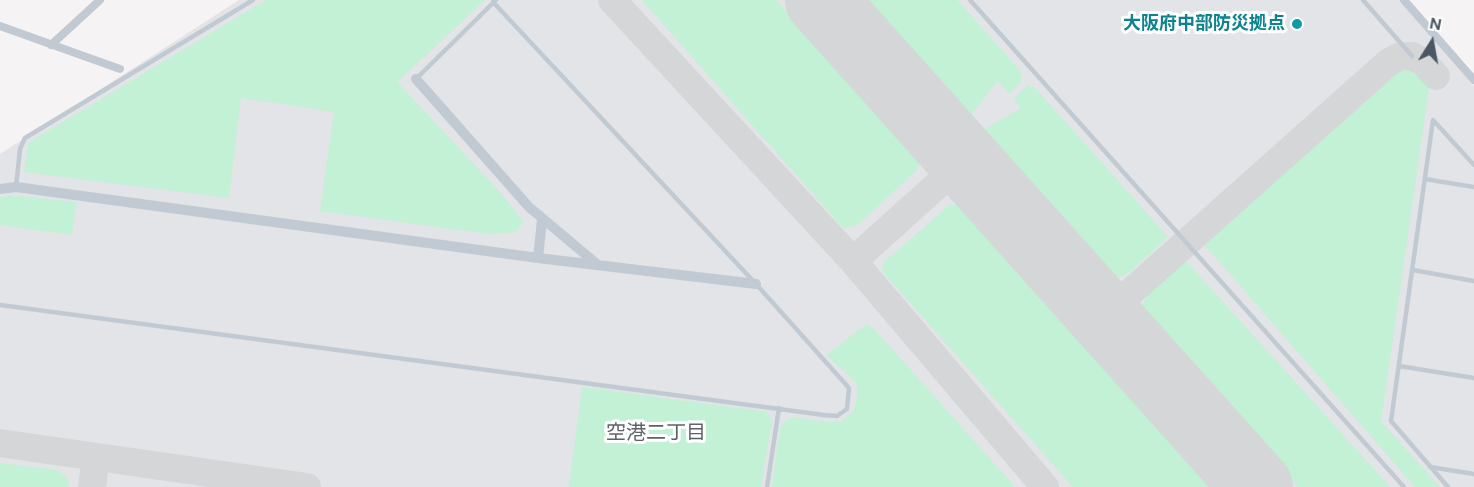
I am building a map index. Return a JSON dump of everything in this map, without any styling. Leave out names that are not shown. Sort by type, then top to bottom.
[{"type":"street","points":[[51,45],[100,0]]},
{"type":"street","points":[[1404,0],[1474,80]]},
{"type":"street","points":[[0,26],[120,69]]},
{"type":"street","points":[[416,79],[542,219],[598,266]]},
{"type":"street","points":[[0,189],[16,187],[598,266],[756,284]]},
{"type":"street","points":[[538,258],[542,219]]},
{"type":"lane","points":[[16,187],[20,149],[25,138],[253,0]]},
{"type":"lane","points":[[970,0],[1404,487]]},
{"type":"lane","points":[[1363,0],[1412,56]]},
{"type":"lane","points":[[0,305],[837,416],[847,409],[849,388],[494,1],[416,79]]},
{"type":"lane","points":[[1448,487],[1391,422],[1433,120],[1474,165]]},
{"type":"lane","points":[[1425,179],[1474,187]]},
{"type":"lane","points":[[1413,270],[1474,281]]},
{"type":"lane","points":[[1399,366],[1474,378]]},
{"type":"lane","points":[[767,487],[779,408]]},
{"type":"lane","points":[[1430,467],[1474,474]]},
{"type":"shaded area","points":[[239,0],[1399,0],[1474,86],[1474,487],[0,487],[0,154]]},
{"type":"green space","points":[[266,0],[485,0],[397,82],[498,190],[523,221],[516,232],[488,234],[320,211],[334,112],[241,98],[229,198],[24,172],[28,143]]},
{"type":"green space","points":[[642,0],[776,0],[920,160],[918,169],[856,226],[843,228]]},
{"type":"green space","points":[[862,0],[957,0],[1021,72],[1021,82],[1009,94],[998,80],[967,120]]},
{"type":"green space","points":[[1408,70],[1416,72],[1429,87],[1381,422],[1440,487],[1415,487],[1204,244],[1398,72]]},
{"type":"green space","points":[[1028,85],[1035,88],[1168,237],[1127,274],[1114,279],[1107,274],[983,130],[1021,108],[1014,99]]},
{"type":"green space","points":[[10,195],[76,202],[72,235],[0,225],[0,197]]},
{"type":"green space","points":[[951,204],[961,206],[1211,487],[1073,487],[882,271],[883,263]]},
{"type":"green space","points":[[1186,261],[1390,487],[1298,487],[1149,322],[1140,308],[1150,292]]},
{"type":"green space","points":[[867,324],[875,330],[1015,487],[772,487],[780,428],[785,421],[792,417],[830,422],[842,421],[853,411],[858,395],[856,382],[826,355]]},
{"type":"green space","points":[[582,387],[767,412],[772,420],[761,487],[569,487]]},
{"type":"green space","points":[[0,463],[57,470],[67,477],[69,487],[0,487]]},
{"type":"taxiway","points":[[612,0],[853,261],[1045,487]]},
{"type":"taxiway","points":[[1105,315],[1389,62],[1401,56],[1412,56],[1423,62],[1436,76]]},
{"type":"taxiway","points":[[853,261],[965,160]]},
{"type":"taxiway","points":[[0,443],[307,487]]},
{"type":"taxiway","points":[[92,487],[96,457]]},
{"type":"runway","points":[[821,0],[1257,487]]},
{"type":"place","name":"大阪府中部防災拠点","points":[[1297,24]]},
{"type":"district","name":"空港二丁目","points":[[656,434]]}]
